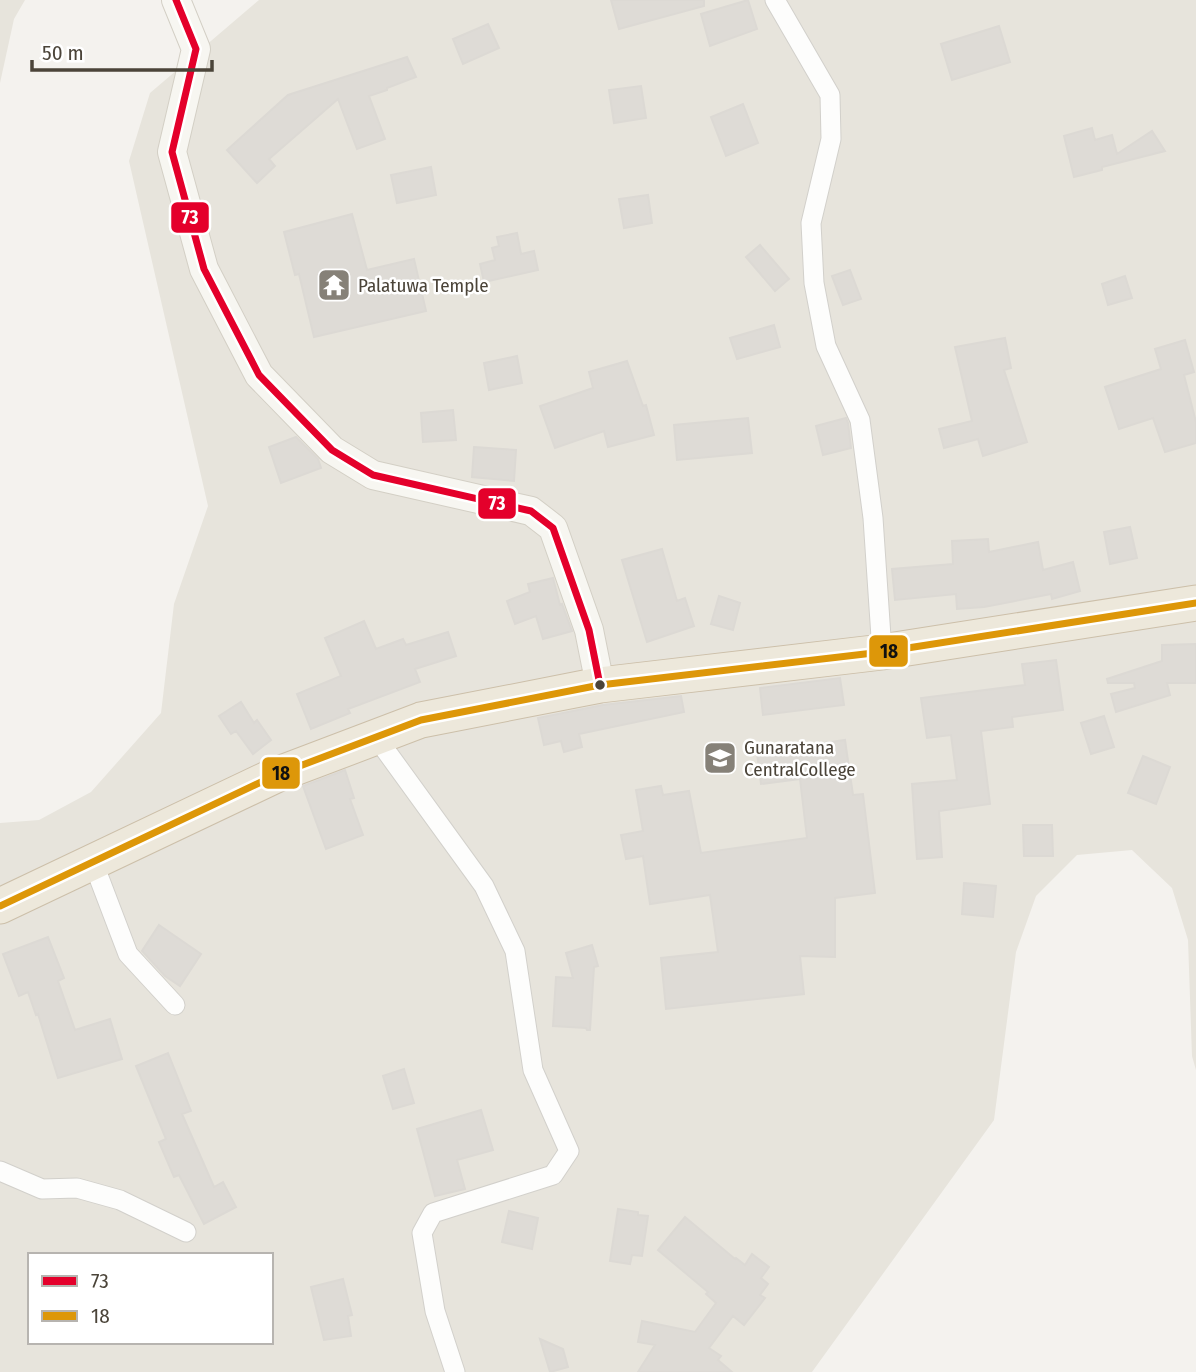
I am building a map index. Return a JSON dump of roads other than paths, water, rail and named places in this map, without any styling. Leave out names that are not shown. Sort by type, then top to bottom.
[{"type":"highway","points":[[0,906],[276,775],[421,720],[600,685],[882,652],[1196,603]]},
{"type":"street","points":[[176,0],[196,49],[172,152],[204,269],[259,375],[332,450],[373,475],[531,511],[553,528],[589,630],[600,685]]},
{"type":"street","points":[[775,0],[830,95],[831,139],[811,223],[814,283],[827,345],[860,420],[873,517],[882,652]]},
{"type":"street","points":[[376,737],[484,886],[515,951],[533,1070],[569,1151],[553,1175],[433,1213],[422,1233],[435,1311],[455,1372]]},
{"type":"street","points":[[93,862],[128,954],[174,1005]]},
{"type":"street","points":[[0,1171],[42,1189],[77,1188],[120,1200],[187,1232]]},
{"type":"place","name":"Palatuwa Temple","points":[[334,285]]},
{"type":"place","name":"Gunaratana CentralCollege","points":[[720,758]]}]
